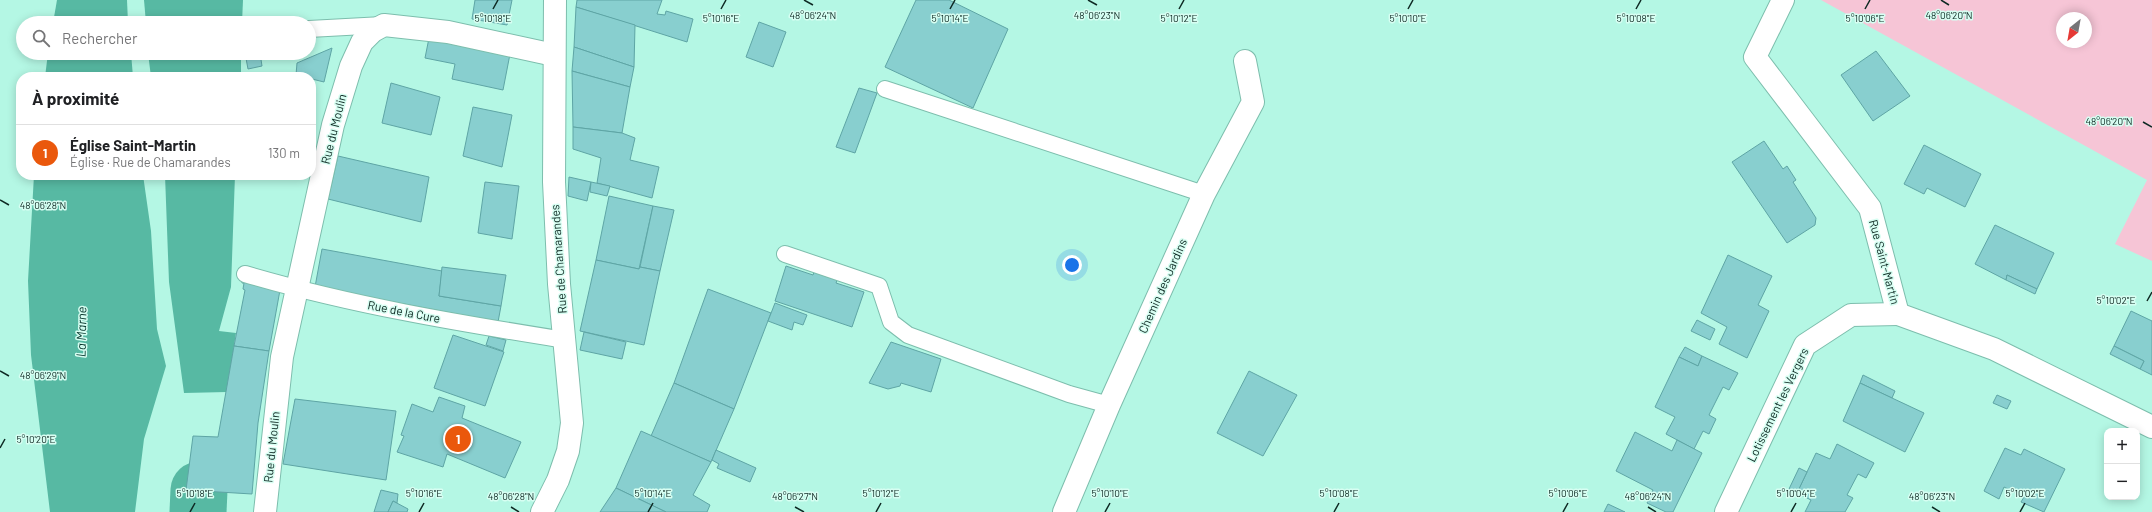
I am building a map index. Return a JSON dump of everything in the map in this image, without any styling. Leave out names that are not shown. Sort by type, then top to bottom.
[{"type":"street","name":"Rue de Chamarandes","points":[[542,512],[558,480],[568,451],[572,423],[560,284],[554,182],[555,0]]},
{"type":"street","name":"Rue Saint-Martin","points":[[1783,0],[1755,57],[1870,208],[1898,314],[1994,348],[2152,427]]},
{"type":"street","points":[[384,25],[448,32],[554,56]]},
{"type":"street","name":"Rue du Moulin","points":[[266,512],[282,357],[298,290],[333,125],[351,66],[362,42],[373,31],[384,25]]},
{"type":"street","name":"Chemin des Jardins","points":[[1064,512],[1109,405],[1204,194],[1252,102],[1245,61]]},
{"type":"street","name":"Lotissement les Vergers","points":[[1726,512],[1806,345],[1851,315],[1898,314]]},
{"type":"lane","points":[[316,29],[384,25]]},
{"type":"lane","points":[[886,89],[1204,194]]},
{"type":"lane","points":[[785,254],[879,286],[891,322],[908,335],[1069,394],[1109,405]]},
{"type":"lane","name":"Rue de la Cure","points":[[245,274],[298,290],[386,309],[565,340]]},
{"type":"shaded area","points":[[1821,0],[2152,0],[2152,261],[2115,244],[2147,180]]},
{"type":"water","points":[[57,0],[127,0],[128,16],[54,16]]},
{"type":"water","points":[[144,0],[243,0],[242,16],[145,16]]},
{"type":"water","points":[[47,60],[132,60],[133,72],[46,72]]},
{"type":"water","points":[[149,60],[241,60],[241,72],[150,72]]},
{"type":"water","name":"La Marne","points":[[34,180],[144,180],[151,231],[157,329],[166,366],[144,439],[135,512],[50,512],[31,355],[28,281]]},
{"type":"water","points":[[165,180],[235,180],[231,287],[219,331],[236,333],[227,392],[184,393],[169,282]]},
{"type":"building","points":[[475,0],[512,0],[507,25],[472,19]]},
{"type":"building","points":[[577,0],[662,0],[657,14],[665,15],[666,11],[693,19],[687,42],[576,7]]},
{"type":"building","points":[[916,0],[949,0],[1008,29],[973,108],[885,67]]},
{"type":"building","points":[[576,7],[635,25],[634,67],[574,47]]},
{"type":"building","points":[[759,22],[786,32],[773,67],[746,57]]},
{"type":"building","points":[[429,38],[510,54],[503,90],[452,79],[455,64],[425,58]]},
{"type":"building","points":[[574,47],[634,67],[630,87],[572,71]]},
{"type":"building","points":[[332,48],[324,82],[316,80],[316,72],[296,72],[297,63],[304,60],[316,60],[316,55]]},
{"type":"building","points":[[1876,51],[1910,96],[1873,121],[1841,75]]},
{"type":"building","points":[[246,60],[261,60],[262,66],[248,69]]},
{"type":"building","points":[[572,71],[630,87],[622,133],[573,127]]},
{"type":"building","points":[[391,83],[440,97],[431,135],[382,123]]},
{"type":"building","points":[[859,88],[877,93],[855,153],[836,147]]},
{"type":"building","points":[[473,107],[512,115],[502,167],[463,156]]},
{"type":"building","points":[[573,127],[622,133],[635,138],[630,160],[659,167],[652,198],[597,183],[601,158],[573,149]]},
{"type":"building","points":[[1764,141],[1783,169],[1787,166],[1796,180],[1793,182],[1816,218],[1815,225],[1787,243],[1732,162]]},
{"type":"building","points":[[1924,145],[1981,174],[1965,207],[1927,188],[1924,194],[1904,184]]},
{"type":"building","points":[[338,156],[429,177],[421,222],[328,199]]},
{"type":"building","points":[[569,177],[591,182],[587,201],[568,196]]},
{"type":"building","points":[[485,182],[519,186],[512,239],[478,233]]},
{"type":"building","points":[[591,182],[610,186],[607,196],[590,192]]},
{"type":"building","points":[[609,196],[653,206],[639,269],[596,260]]},
{"type":"building","points":[[653,206],[674,210],[660,271],[640,267]]},
{"type":"building","points":[[1995,225],[2054,253],[2037,289],[2007,275],[2006,280],[1975,264]]},
{"type":"building","points":[[322,249],[442,271],[439,296],[501,306],[498,322],[315,287]]},
{"type":"building","points":[[1728,255],[1772,276],[1758,305],[1769,311],[1747,358],[1719,344],[1727,327],[1701,313]]},
{"type":"building","points":[[596,260],[639,269],[640,267],[660,271],[644,345],[580,331]]},
{"type":"building","points":[[786,266],[813,275],[815,269],[838,278],[836,283],[864,292],[852,327],[775,301]]},
{"type":"building","points":[[442,267],[506,275],[501,306],[439,296]]},
{"type":"building","points":[[2007,275],[2037,289],[2035,294],[2006,280]]},
{"type":"building","points":[[242,280],[280,290],[269,351],[234,346],[245,290],[243,289],[244,283],[242,283]]},
{"type":"building","points":[[708,289],[771,313],[734,409],[674,383]]},
{"type":"building","points":[[775,303],[807,315],[803,325],[794,322],[792,330],[768,321]]},
{"type":"building","points":[[2131,311],[2152,321],[2152,375],[2140,369],[2144,361],[2114,346]]},
{"type":"building","points":[[1697,320],[1715,329],[1710,340],[1691,331]]},
{"type":"building","points":[[584,332],[626,342],[622,359],[580,350]]},
{"type":"building","points":[[453,335],[504,352],[485,406],[434,388]]},
{"type":"building","points":[[489,336],[506,340],[503,351],[486,345]]},
{"type":"building","points":[[891,342],[941,359],[931,392],[901,383],[900,386],[888,389],[869,383]]},
{"type":"building","points":[[234,346],[269,351],[258,423],[252,494],[186,490],[193,436],[218,437]]},
{"type":"building","points":[[2114,346],[2144,361],[2140,369],[2110,354]]},
{"type":"building","points":[[1685,347],[1702,356],[1698,366],[1679,357]]},
{"type":"building","points":[[1702,356],[1738,373],[1729,390],[1723,387],[1709,415],[1716,419],[1709,434],[1703,431],[1694,449],[1666,434],[1675,417],[1655,407],[1679,357],[1698,366]]},
{"type":"building","points":[[1249,371],[1297,395],[1263,456],[1217,433]]},
{"type":"building","points":[[1863,375],[1895,391],[1892,398],[1860,383]]},
{"type":"building","points":[[674,383],[734,409],[711,462],[651,436]]},
{"type":"building","points":[[1860,383],[1924,413],[1905,452],[1843,421]]},
{"type":"building","points":[[1997,395],[2011,401],[2007,409],[1993,403]]},
{"type":"building","points":[[439,397],[465,406],[462,418],[521,442],[505,478],[447,454],[443,467],[397,452],[404,436],[401,435],[412,404],[433,412]]},
{"type":"building","points":[[295,399],[396,411],[386,480],[283,464]]},
{"type":"building","points":[[641,431],[711,462],[693,495],[710,505],[707,512],[666,512],[616,488]]},
{"type":"building","points":[[1635,432],[1672,451],[1677,440],[1702,453],[1673,512],[1666,512],[1647,503],[1653,490],[1616,471]]},
{"type":"building","points":[[1837,444],[1874,463],[1866,478],[1858,474],[1847,495],[1853,498],[1845,512],[1805,512],[1811,500],[1797,493],[1816,453],[1830,459]]},
{"type":"building","points":[[2005,448],[2021,455],[2024,449],[2065,469],[2044,512],[2021,502],[2024,497],[2004,487],[1999,499],[1984,491]]},
{"type":"building","points":[[716,450],[756,468],[750,482],[717,468],[719,464],[712,460]]},
{"type":"building","points":[[1799,468],[1807,472],[1797,493],[1789,489]]},
{"type":"building","points":[[616,488],[666,512],[600,512]]},
{"type":"building","points":[[381,490],[398,494],[397,503],[393,501],[388,512],[374,512]]},
{"type":"building","points":[[393,501],[408,509],[407,512],[388,512]]},
{"type":"building","points":[[1608,504],[1625,512],[1604,512]]},
{"type":"waterway","points":[[198,512],[199,490]]},
{"type":"place","name":"Église Saint-Martin","points":[[458,439]]}]
